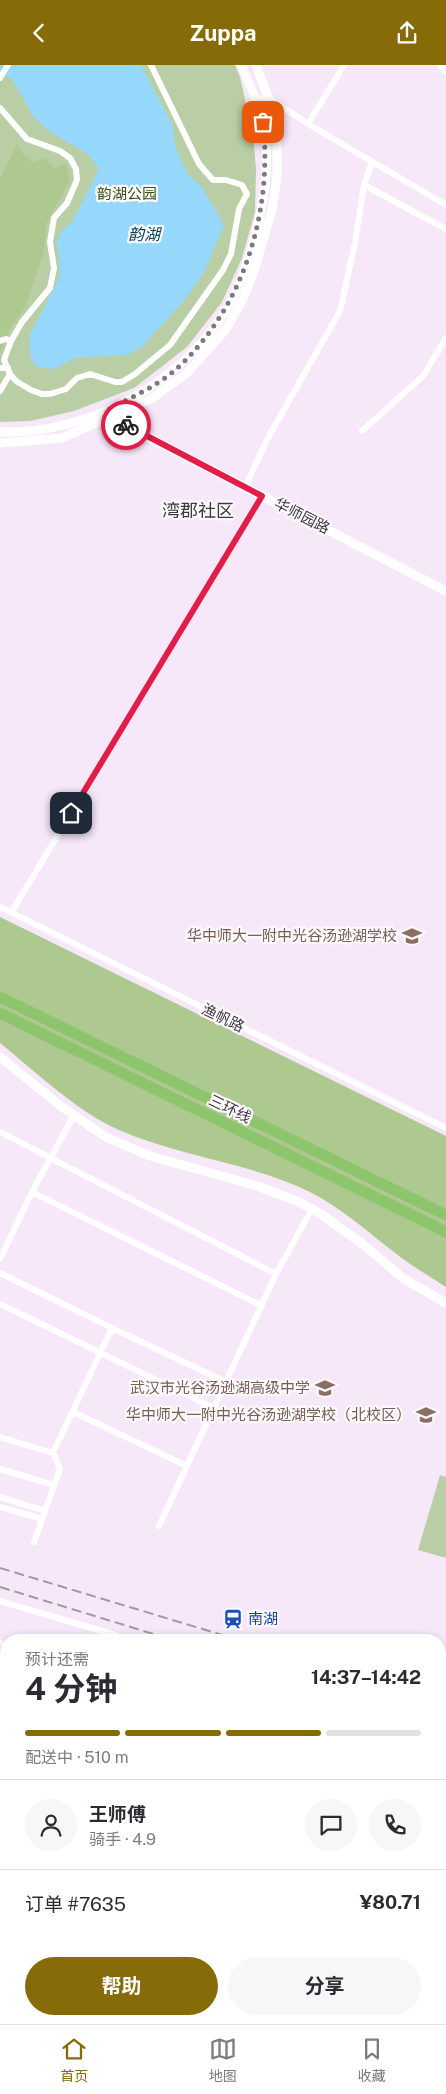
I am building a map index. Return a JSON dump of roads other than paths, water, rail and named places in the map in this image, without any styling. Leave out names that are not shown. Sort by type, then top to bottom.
[{"type":"highway","name":"三环线","points":[[0,997],[446,1215]]},
{"type":"highway","name":"三环线","points":[[0,1013],[446,1232]]},
{"type":"street","points":[[0,78],[8,65]]},
{"type":"street","points":[[0,108],[27,139],[60,151],[70,158],[76,169],[77,180],[67,203],[54,218],[50,242],[54,269],[50,288],[22,322],[11,341],[4,360],[9,371],[22,385],[42,394],[58,393],[66,389],[77,378],[90,374],[115,382],[122,382],[135,374],[170,345],[220,275],[231,254],[239,209],[247,194],[242,185],[226,180],[213,179],[199,164],[151,65]]},
{"type":"street","points":[[0,443],[62,438],[110,414],[172,372],[196,349],[217,323],[235,293],[254,238],[265,180],[266,146],[263,122],[241,65]]},
{"type":"street","points":[[0,432],[59,427],[110,414],[151,399],[188,371],[226,329],[243,299],[254,271],[272,210],[277,178],[277,147],[268,97],[256,65]]},
{"type":"street","points":[[308,124],[344,65]]},
{"type":"street","points":[[440,65],[446,72]]},
{"type":"street","points":[[256,101],[268,97]]},
{"type":"street","points":[[268,97],[308,124],[446,205]]},
{"type":"street","points":[[245,487],[270,434],[340,311],[355,243],[364,185],[372,162]]},
{"type":"street","points":[[364,185],[446,229]]},
{"type":"street","points":[[0,341],[6,339],[11,341]]},
{"type":"street","points":[[362,431],[423,376],[446,339]]},
{"type":"street","points":[[0,368],[9,371]]},
{"type":"street","points":[[0,391],[9,371]]},
{"type":"street","name":"华师园路","points":[[110,414],[262,496],[446,591]]},
{"type":"street","points":[[11,913],[262,496]]},
{"type":"street","name":"渔帆路","points":[[0,907],[446,1128]]},
{"type":"street","points":[[0,1057],[74,1115],[106,1137],[137,1151],[258,1186],[312,1209],[364,1245],[404,1279],[446,1303]]},
{"type":"street","points":[[0,1259],[32,1192],[74,1115]]},
{"type":"street","points":[[0,1131],[276,1274]]},
{"type":"street","points":[[32,1192],[262,1306]]},
{"type":"street","points":[[159,1525],[276,1274],[312,1209]]},
{"type":"street","points":[[0,1273],[226,1382]]},
{"type":"street","points":[[0,1304],[214,1408]]},
{"type":"street","points":[[34,1542],[60,1469],[53,1453],[112,1328]]},
{"type":"street","points":[[73,1411],[187,1466]]},
{"type":"street","points":[[0,1437],[53,1453]]},
{"type":"street","points":[[0,1469],[54,1485]]},
{"type":"street","points":[[0,1497],[45,1511]]},
{"type":"street","points":[[0,1507],[42,1519]]},
{"type":"street","points":[[0,1601],[112,1634]]},
{"type":"water","name":"韵湖","points":[[0,65],[141,65],[173,126],[175,146],[188,175],[201,186],[224,226],[204,272],[186,298],[142,347],[127,355],[75,358],[54,369],[36,367],[31,358],[29,336],[59,278],[59,258],[56,242],[62,230],[72,222],[99,169],[89,155],[49,131],[34,118],[12,79],[0,73]]},
{"type":"railway","points":[[0,1568],[219,1634]]},
{"type":"railway","points":[[0,1587],[153,1634]]},
{"type":"place","name":"华中师大一附中光谷汤逊湖学校","points":[[412,936]]},
{"type":"place","name":"武汉市光谷汤逊湖高级中学","points":[[325,1388]]},
{"type":"place","name":"华中师大一附中光谷汤逊湖学校（北校区）","points":[[426,1415]]},
{"type":"place","name":"南湖","points":[[233,1619]]},
{"type":"district","name":"湾郡社区","points":[[198,511]]},
{"type":"park label","name":"韵湖公园","points":[[127,194]]}]
